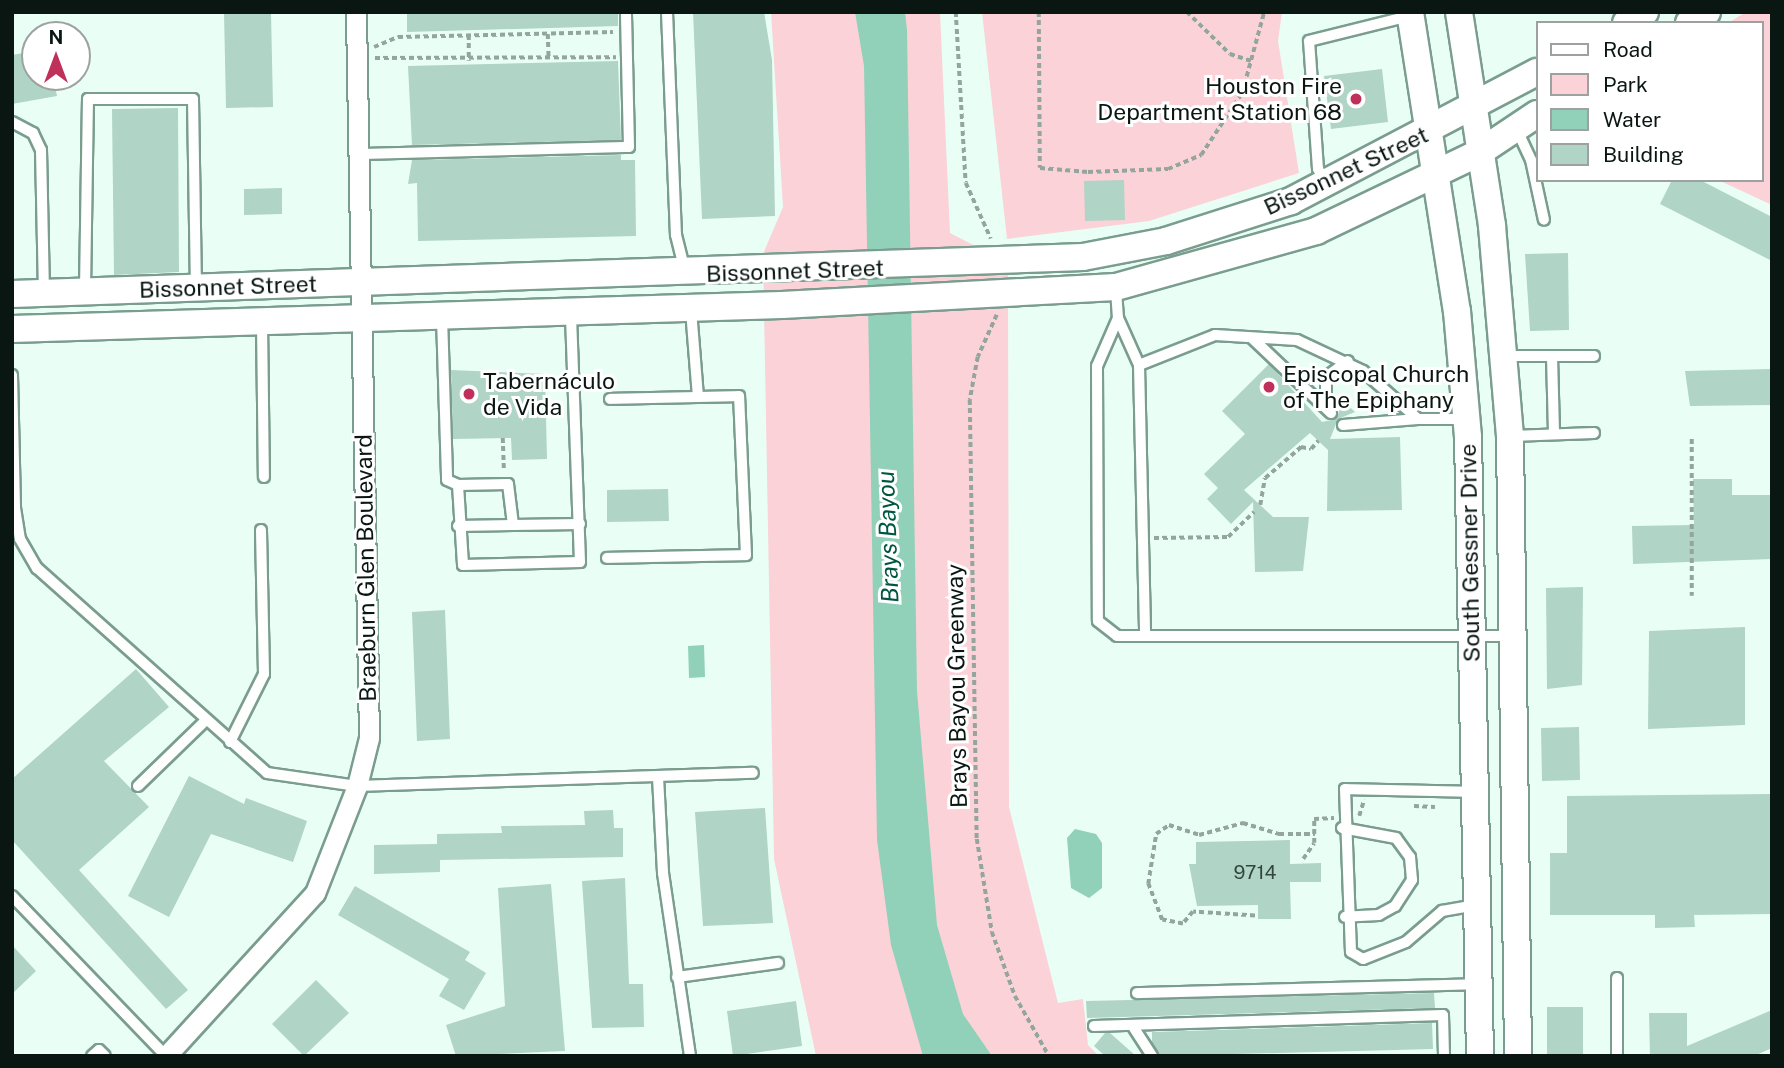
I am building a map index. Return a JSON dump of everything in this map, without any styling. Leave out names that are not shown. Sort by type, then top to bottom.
[{"type":"main road","name":"South Gessner Drive","points":[[1459,12],[1470,109],[1492,226],[1510,436],[1515,636],[1518,1056]]},
{"type":"main road","points":[[1629,21],[1645,12]]},
{"type":"main road","name":"South Gessner Drive","points":[[1410,14],[1438,173],[1467,428],[1480,1056]]},
{"type":"main road","name":"Bissonnet Street","points":[[12,295],[359,282],[686,275],[993,258],[1083,257],[1166,242],[1327,185],[1430,132],[1536,73]]},
{"type":"main road","name":"Bissonnet Street","points":[[12,329],[689,307],[993,301],[1116,287],[1176,274],[1316,231],[1477,154],[1527,121]]},
{"type":"main road","points":[[1166,242],[1176,274]]},
{"type":"main road","points":[[686,275],[689,307]]},
{"type":"main road","points":[[97,292],[109,326]]},
{"type":"main road","points":[[1467,428],[1510,436]]},
{"type":"main road","points":[[1479,984],[1518,981]]},
{"type":"street","name":"Braeburn Glen Boulevard","points":[[166,1056],[301,914],[358,786],[369,738],[356,154],[356,12]]},
{"type":"lane","points":[[356,154],[629,147],[626,12]]},
{"type":"lane","points":[[667,12],[676,235],[686,275]]},
{"type":"lane","points":[[1327,185],[1318,169],[1309,41],[1410,14]]},
{"type":"lane","points":[[97,292],[88,99],[193,99],[196,289]]},
{"type":"lane","points":[[1527,121],[1531,160],[1544,220]]},
{"type":"lane","points":[[12,122],[33,133],[41,150],[44,294]]},
{"type":"lane","points":[[1116,287],[1118,318],[1139,365],[1145,636]]},
{"type":"lane","points":[[689,307],[698,397]]},
{"type":"lane","points":[[458,485],[458,526],[463,565],[578,566],[580,524],[571,311]]},
{"type":"lane","points":[[442,316],[444,473],[458,485],[504,484],[513,488],[513,525]]},
{"type":"lane","points":[[1118,318],[1097,366],[1098,621],[1117,636],[1515,636]]},
{"type":"lane","points":[[262,321],[264,477]]},
{"type":"lane","points":[[1139,365],[1215,335],[1297,340],[1348,362],[1418,419]]},
{"type":"lane","points":[[1245,335],[1328,410],[1326,377],[1348,362]]},
{"type":"lane","points":[[1503,356],[1594,356]]},
{"type":"lane","points":[[1552,356],[1555,434]]},
{"type":"lane","points":[[12,375],[20,539],[37,568],[205,721],[267,773],[358,786],[753,773]]},
{"type":"lane","points":[[607,558],[746,555],[739,396],[610,399]]},
{"type":"lane","points":[[1343,425],[1418,419],[1467,428]]},
{"type":"lane","points":[[1510,436],[1594,433]]},
{"type":"lane","points":[[458,526],[580,524]]},
{"type":"lane","points":[[230,742],[264,674],[261,530]]},
{"type":"lane","points":[[138,786],[205,721]]},
{"type":"lane","points":[[658,777],[677,978],[690,1056]]},
{"type":"lane","points":[[1475,792],[1348,788],[1342,822],[1345,917],[1356,959],[1406,942],[1442,911],[1478,905]]},
{"type":"lane","points":[[1342,822],[1396,838],[1410,857],[1412,880],[1395,906],[1380,915],[1345,917]]},
{"type":"lane","points":[[12,896],[166,1056]]},
{"type":"lane","points":[[677,978],[778,963]]},
{"type":"lane","points":[[1616,978],[1617,1056]]},
{"type":"lane","points":[[1137,993],[1479,984]]},
{"type":"lane","points":[[1094,1026],[1443,1015],[1444,1056]]},
{"type":"lane","points":[[1132,1025],[1152,1056]]},
{"type":"lane","points":[[92,1056],[99,1050],[105,1056]]},
{"type":"path","points":[[956,12],[966,183],[993,258]]},
{"type":"path","points":[[1039,12],[1041,168],[1129,172],[1192,160],[1231,116],[1251,61],[1264,12]]},
{"type":"path","points":[[1187,12],[1230,54],[1251,61]]},
{"type":"path","points":[[356,55],[398,37],[626,32]]},
{"type":"path","points":[[548,34],[549,59]]},
{"type":"path","points":[[469,35],[469,62]]},
{"type":"path","points":[[356,55],[401,63],[627,56]]},
{"type":"path","name":"Brays Bayou Greenway","points":[[993,301],[970,400],[977,839],[992,932],[1015,996],[1049,1056]]},
{"type":"path","points":[[503,438],[504,484]]},
{"type":"path","points":[[1692,439],[1692,596]]},
{"type":"path","points":[[1260,505],[1265,478],[1301,447],[1311,449],[1318,441]]},
{"type":"path","points":[[1143,538],[1228,537],[1254,512]]},
{"type":"path","points":[[1303,859],[1315,834],[1314,819],[1342,822],[1363,816],[1369,797]]},
{"type":"path","points":[[1403,804],[1441,807]]},
{"type":"path","points":[[1255,915],[1193,912],[1183,924],[1162,920],[1148,884],[1156,834],[1169,825],[1199,835],[1242,823],[1279,834],[1315,834]]},
{"type":"green space","points":[[771,12],[940,12],[950,233],[1008,263],[1009,807],[1058,1003],[1083,999],[1088,1045],[1099,1056],[816,1056],[774,859],[763,254],[783,207]]},
{"type":"green space","points":[[982,12],[1282,12],[1278,41],[1299,173],[1149,221],[1007,239]]},
{"type":"green space","points":[[1746,12],[1772,12],[1772,205],[1722,182],[1763,182],[1763,21],[1731,21]]},
{"type":"water","name":"Brays Bayou","points":[[855,12],[905,12],[917,691],[937,925],[963,1014],[992,1056],[923,1056],[891,945],[877,840],[864,66]]},
{"type":"water","points":[[704,645],[705,677],[689,678],[688,646]]},
{"type":"water","points":[[1075,829],[1096,834],[1102,843],[1102,888],[1089,898],[1071,888],[1067,838]]},
{"type":"building","points":[[224,12],[271,12],[273,107],[226,108]]},
{"type":"building","points":[[407,12],[618,12],[618,26],[407,32]]},
{"type":"building","points":[[693,12],[764,12],[772,60],[775,216],[702,219]]},
{"type":"building","points":[[21,53],[21,91],[56,91],[57,96],[12,104],[12,55]]},
{"type":"building","points":[[618,61],[621,140],[412,145],[408,66]]},
{"type":"building","name":"Houston Fire Department Station 68","points":[[1382,69],[1388,122],[1331,129],[1324,76]]},
{"type":"building","points":[[178,108],[179,272],[114,275],[112,109]]},
{"type":"building","points":[[621,155],[621,160],[635,160],[636,236],[418,241],[417,183],[408,184],[412,160]]},
{"type":"building","points":[[1124,180],[1125,220],[1085,221],[1084,181]]},
{"type":"building","points":[[1671,182],[1704,182],[1772,217],[1772,261],[1660,204]]},
{"type":"building","points":[[282,188],[282,214],[244,215],[244,189]]},
{"type":"building","points":[[1568,253],[1569,330],[1530,331],[1525,254]]},
{"type":"building","points":[[1269,364],[1322,422],[1336,419],[1343,401],[1355,412],[1338,419],[1330,439],[1400,437],[1402,510],[1327,511],[1328,450],[1310,433],[1244,490],[1273,517],[1309,517],[1303,571],[1255,572],[1253,502],[1231,524],[1207,499],[1218,488],[1204,474],[1245,434],[1222,411]]},
{"type":"building","points":[[1772,369],[1772,405],[1690,406],[1685,371]]},
{"type":"building","points":[[451,370],[545,374],[547,459],[512,460],[511,438],[453,439]]},
{"type":"building","points":[[1693,479],[1732,479],[1732,495],[1772,495],[1772,559],[1633,564],[1632,526],[1694,525]]},
{"type":"building","points":[[668,489],[669,521],[607,522],[607,490]]},
{"type":"building","points":[[1583,587],[1582,685],[1547,689],[1546,588]]},
{"type":"building","points":[[445,610],[450,739],[417,741],[412,612]]},
{"type":"building","points":[[1745,627],[1745,725],[1648,729],[1649,631]]},
{"type":"building","points":[[136,669],[169,707],[104,761],[149,807],[79,870],[188,990],[166,1009],[12,840],[12,779]]},
{"type":"building","points":[[1579,727],[1580,780],[1542,781],[1541,728]]},
{"type":"building","points":[[189,776],[244,804],[246,798],[307,821],[293,862],[211,834],[169,917],[128,896]]},
{"type":"building","points":[[1772,794],[1772,914],[1694,915],[1695,927],[1655,928],[1655,915],[1550,915],[1550,853],[1567,853],[1567,796]]},
{"type":"building","points":[[765,808],[773,923],[703,926],[695,812]]},
{"type":"building","points":[[613,810],[614,828],[623,828],[623,857],[440,860],[440,872],[374,874],[374,845],[437,844],[437,834],[502,833],[501,826],[585,825],[584,811]]},
{"type":"building","points":[[1290,840],[1290,864],[1321,863],[1321,882],[1290,882],[1291,919],[1258,919],[1258,905],[1197,906],[1189,864],[1196,864],[1196,842]]},
{"type":"building","points":[[625,878],[629,984],[643,984],[644,1027],[592,1028],[582,881]]},
{"type":"building","points":[[551,884],[565,1051],[456,1056],[446,1025],[505,1006],[498,888]]},
{"type":"building","points":[[355,886],[470,952],[465,960],[486,973],[464,1010],[439,996],[449,979],[338,915]]},
{"type":"building","points":[[12,945],[36,971],[12,994]]},
{"type":"building","points":[[316,980],[349,1013],[304,1056],[272,1024]]},
{"type":"building","points":[[1434,993],[1435,1008],[1087,1018],[1086,1001]]},
{"type":"building","points":[[796,1001],[802,1046],[733,1056],[727,1011]]},
{"type":"building","points":[[1547,1007],[1583,1007],[1583,1056],[1547,1056]]},
{"type":"building","points":[[1772,1010],[1772,1048],[1754,1056],[1650,1056],[1649,1013],[1687,1013],[1687,1046]]},
{"type":"building","points":[[1432,1023],[1433,1049],[1159,1056],[1152,1043],[1152,1032]]},
{"type":"building","points":[[1105,1033],[1110,1033],[1136,1056],[1105,1056],[1094,1046]]},
{"type":"place","name":"Houston Fire Department Station 68","points":[[1356,99]]},
{"type":"place","name":"Episcopal Church of The Epiphany","points":[[1269,387]]},
{"type":"place","name":"Tabernáculo de Vida","points":[[469,394]]}]
